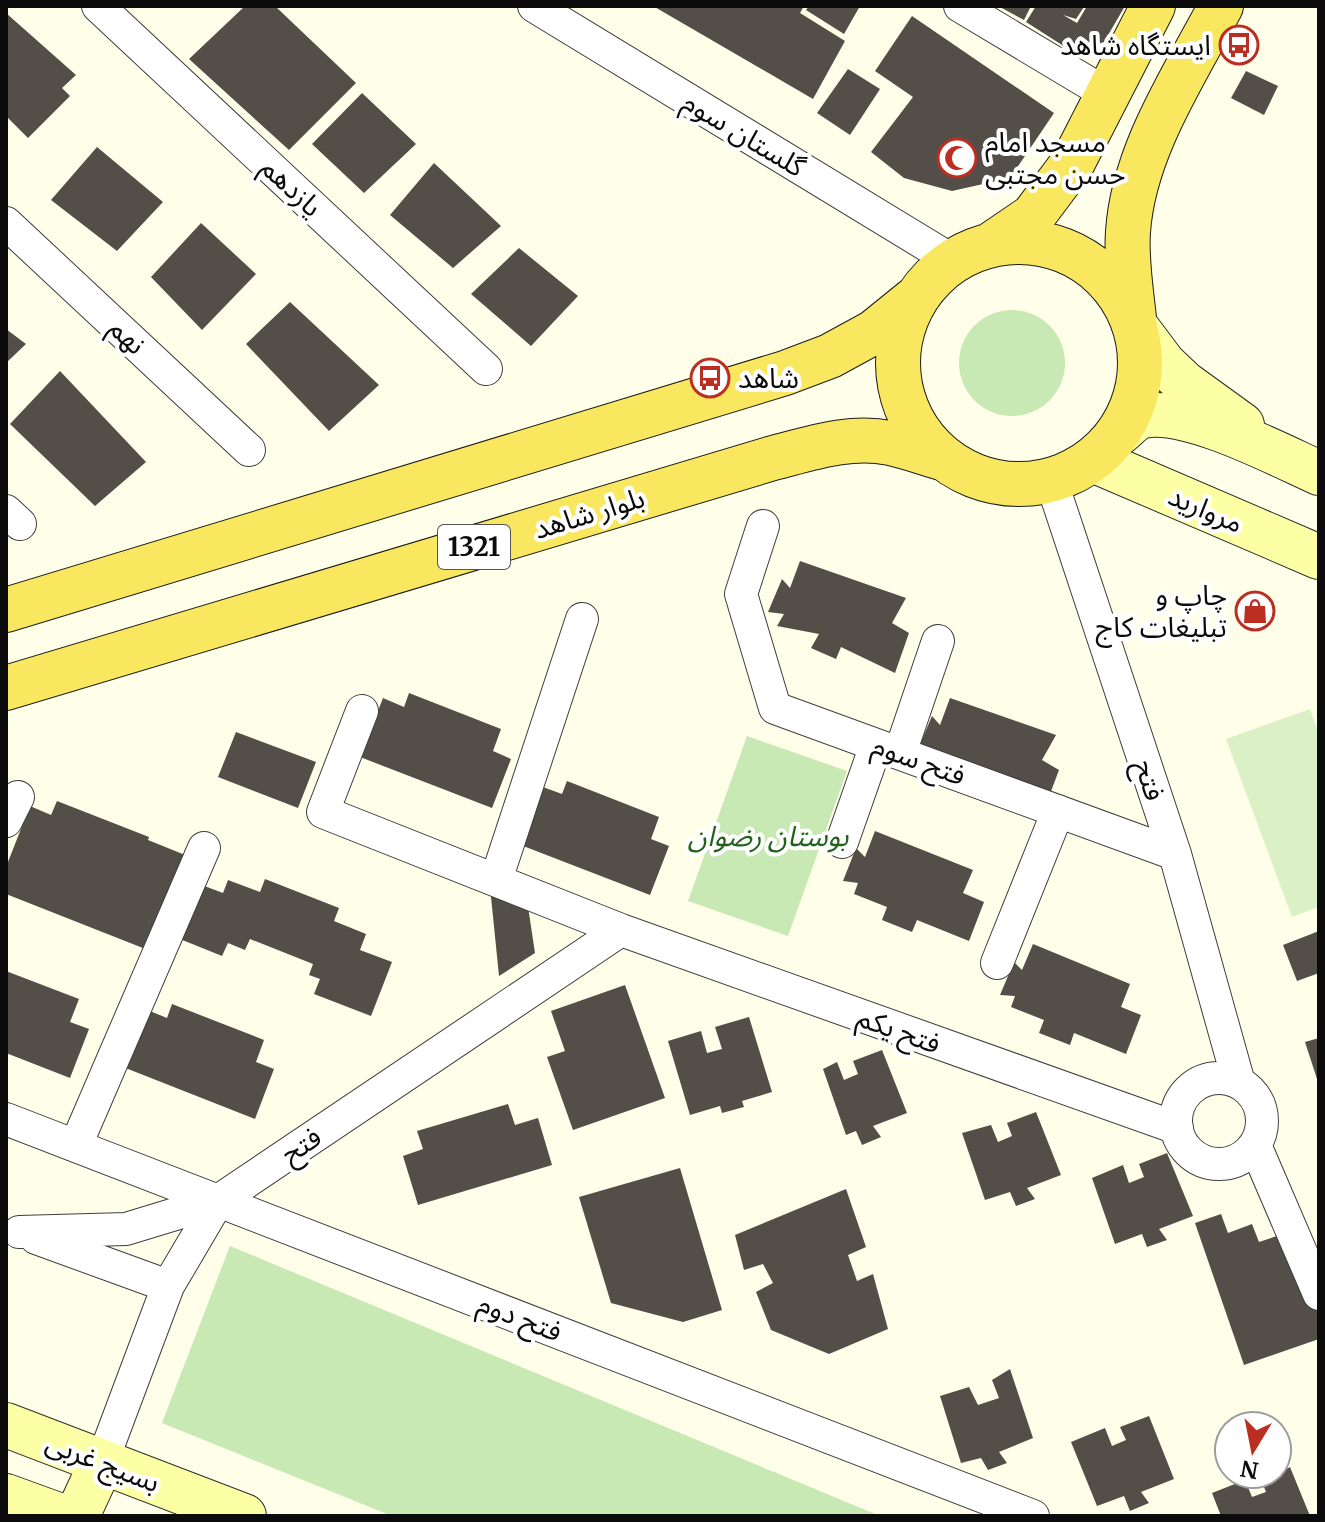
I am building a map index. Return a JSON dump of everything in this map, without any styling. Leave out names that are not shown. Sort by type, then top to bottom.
[{"type":"main road","points":[[6,610],[785,373],[830,356],[874,332],[916,298],[927,285],[1033,216],[1072,164],[1153,6]]},
{"type":"main road","points":[[1106,447],[1135,400],[1141,362],[1127,252],[1136,185],[1154,134],[1221,6]]},
{"type":"main road","points":[[971,254],[1021,243],[1053,247],[1082,259],[1107,279],[1126,305],[1134,324],[1164,364],[1184,383],[1302,465]]},
{"type":"main road","points":[[916,298],[902,331],[898,367],[904,402],[920,433],[945,459],[978,477],[1014,484],[1051,480],[1073,472],[1140,416],[1167,415],[1205,424],[1302,465]]},
{"type":"main road","name":"بلوار شاهد","points":[[6,688],[758,462],[837,442],[891,443],[945,459]]},
{"type":"main road","name":"مروارید","points":[[1106,447],[1319,557]]},
{"type":"main road","name":"بسیج غربی","points":[[6,1425],[244,1516]]},
{"type":"main road","points":[[77,1516],[102,1462]]},
{"type":"main road","points":[[6,1496],[61,1516]]},
{"type":"street","name":"یازدهم","points":[[98,6],[486,369]]},
{"type":"street","name":"گلستان سوم","points":[[534,6],[971,254]]},
{"type":"street","points":[[960,6],[1107,94]]},
{"type":"street","name":"نهم","points":[[6,223],[249,450]]},
{"type":"street","name":"فتح","points":[[1051,480],[1175,854],[1239,1083]]},
{"type":"street","name":"فتح سوم","points":[[763,526],[741,594],[775,708],[1175,854]]},
{"type":"street","points":[[496,880],[582,619]]},
{"type":"street","points":[[842,842],[938,641]]},
{"type":"street","name":"فتح یکم","points":[[362,711],[323,812],[621,930],[1177,1128]]},
{"type":"street","points":[[997,963],[1058,811]]},
{"type":"street","points":[[76,1145],[204,848]]},
{"type":"street","name":"فتح","points":[[102,1462],[168,1286],[218,1201],[621,930]]},
{"type":"street","points":[[1212,1078],[1226,1078],[1239,1083],[1250,1091],[1262,1117],[1261,1132],[1255,1145],[1244,1156],[1231,1162],[1202,1160],[1181,1142],[1176,1115],[1180,1102],[1188,1091],[1212,1078]]},
{"type":"street","name":"فتح دوم","points":[[6,1119],[1033,1516]]},
{"type":"street","points":[[1255,1145],[1319,1294]]},
{"type":"street","points":[[13,1230],[126,1229],[218,1201]]},
{"type":"street","points":[[13,1230],[168,1286]]},
{"type":"green space","points":[[1012,310],[1032,314],[1050,325],[1061,343],[1065,363],[1061,383],[1050,401],[1032,412],[1012,416],[992,412],[974,401],[963,383],[959,363],[963,343],[974,325],[992,314]]},
{"type":"green space","points":[[1310,709],[1319,734],[1319,907],[1292,917],[1226,739]]},
{"type":"green space","name":"بوستان رضوان","points":[[747,736],[847,771],[788,936],[688,901]]},
{"type":"green space","points":[[230,1246],[880,1516],[392,1516],[162,1423]]},
{"type":"building","points":[[245,6],[275,6],[356,83],[289,150],[189,59]]},
{"type":"building","points":[[653,6],[804,6],[800,13],[845,41],[813,99]]},
{"type":"building","points":[[809,6],[860,6],[844,34],[806,10]]},
{"type":"building","points":[[998,6],[1031,6],[1024,20]]},
{"type":"building","points":[[1036,6],[1082,6],[1076,19],[1063,15],[1077,23],[1087,6],[1125,6],[1104,42],[1073,52],[1026,22]]},
{"type":"building","points":[[6,13],[76,75],[62,88],[70,96],[28,138],[6,116]]},
{"type":"building","points":[[912,16],[1054,113],[1010,178],[952,191],[904,178],[871,152],[913,97],[875,71]]},
{"type":"building","points":[[848,69],[880,89],[850,135],[817,113]]},
{"type":"building","points":[[1246,71],[1278,86],[1264,115],[1231,98]]},
{"type":"building","points":[[362,93],[416,144],[364,193],[312,144]]},
{"type":"building","points":[[97,147],[163,202],[117,251],[51,200]]},
{"type":"building","points":[[434,163],[501,226],[453,268],[390,215]]},
{"type":"building","points":[[201,223],[256,274],[202,330],[151,277]]},
{"type":"building","points":[[519,248],[578,296],[531,346],[471,294]]},
{"type":"building","points":[[290,302],[379,385],[329,431],[246,344]]},
{"type":"building","points":[[6,329],[26,344],[6,363]]},
{"type":"building","points":[[60,371],[146,462],[95,506],[10,424]]},
{"type":"building","points":[[800,561],[906,598],[892,623],[909,633],[895,673],[841,647],[836,659],[811,648],[819,634],[777,626],[784,614],[768,612],[782,579],[790,588]]},
{"type":"building","points":[[409,693],[501,729],[493,751],[511,759],[492,808],[360,757],[383,698],[404,707]]},
{"type":"building","points":[[950,698],[1056,735],[1042,760],[1059,770],[1044,810],[918,749],[932,716],[940,725]]},
{"type":"building","points":[[236,732],[316,762],[298,808],[218,777]]},
{"type":"building","points":[[567,781],[659,817],[651,839],[669,846],[650,895],[518,844],[540,786],[562,794]]},
{"type":"building","points":[[57,801],[149,837],[148,840],[190,857],[153,952],[6,894],[6,867],[30,806],[51,815]]},
{"type":"building","points":[[875,831],[973,870],[963,893],[984,902],[969,941],[917,920],[912,932],[882,920],[887,907],[854,894],[858,883],[843,881],[856,848],[865,857]]},
{"type":"building","points":[[265,879],[339,908],[334,921],[366,934],[360,950],[392,962],[371,1016],[314,994],[320,979],[309,975],[313,964],[250,939],[245,950],[228,943],[222,956],[170,935],[191,881],[223,893],[228,880],[260,892]]},
{"type":"building","points":[[490,887],[527,900],[535,953],[499,976]]},
{"type":"building","points":[[1319,931],[1319,973],[1297,981],[1283,945]]},
{"type":"building","points":[[1033,944],[1130,984],[1121,1007],[1141,1015],[1126,1054],[1074,1033],[1070,1045],[1039,1033],[1044,1020],[1011,1007],[1015,996],[1000,995],[1014,962],[1022,970]]},
{"type":"building","points":[[6,971],[79,999],[70,1022],[89,1029],[70,1078],[6,1053]]},
{"type":"building","points":[[625,985],[665,1098],[573,1130],[547,1057],[565,1051],[551,1011]]},
{"type":"building","points":[[172,1004],[264,1040],[256,1062],[274,1069],[255,1119],[123,1067],[145,1009],[167,1018]]},
{"type":"building","points":[[749,1017],[772,1092],[742,1101],[744,1107],[722,1113],[720,1106],[690,1115],[668,1041],[701,1031],[707,1053],[722,1049],[715,1027]]},
{"type":"building","points":[[1319,1038],[1319,1082],[1318,1082],[1305,1042]]},
{"type":"building","points":[[882,1050],[907,1113],[873,1126],[881,1137],[862,1145],[856,1131],[846,1135],[823,1069],[837,1062],[844,1080],[858,1074],[853,1061]]},
{"type":"building","points":[[508,1104],[515,1125],[538,1118],[552,1165],[418,1205],[403,1156],[423,1149],[417,1131]]},
{"type":"building","points":[[1036,1112],[1061,1175],[1027,1188],[1035,1199],[1016,1206],[1010,1192],[985,1200],[962,1133],[991,1125],[998,1142],[1012,1136],[1007,1123]]},
{"type":"building","points":[[1167,1153],[1193,1216],[1159,1229],[1167,1240],[1147,1247],[1142,1234],[1115,1244],[1092,1178],[1123,1165],[1129,1183],[1144,1177],[1139,1164]]},
{"type":"building","points":[[680,1168],[722,1310],[683,1322],[611,1303],[579,1197]]},
{"type":"building","points":[[846,1189],[866,1247],[848,1255],[857,1281],[873,1274],[888,1329],[829,1354],[771,1330],[756,1292],[773,1283],[763,1264],[744,1270],[735,1235]]},
{"type":"building","points":[[1221,1214],[1228,1233],[1252,1224],[1259,1242],[1280,1235],[1319,1307],[1319,1339],[1244,1365],[1195,1223]]},
{"type":"building","points":[[1010,1369],[1033,1438],[999,1452],[1007,1463],[988,1470],[981,1458],[961,1463],[940,1396],[969,1387],[978,1405],[999,1398],[992,1380]]},
{"type":"building","points":[[1149,1416],[1174,1479],[1141,1492],[1149,1503],[1130,1511],[1124,1496],[1097,1506],[1071,1442],[1105,1428],[1112,1446],[1126,1440],[1120,1427]]},
{"type":"building","points":[[1293,1474],[1310,1516],[1221,1516],[1212,1493],[1249,1490],[1252,1497],[1266,1492],[1293,1490]]},
{"type":"place","name":"ایستگاه شاهد","points":[[1239,45]]},
{"type":"place","name":"مسجد امام حسن مجتبی","points":[[957,158]]},
{"type":"place","name":"شاهد","points":[[710,378]]},
{"type":"place","name":"چاپ و تبلیغات کاج","points":[[1255,611]]}]
